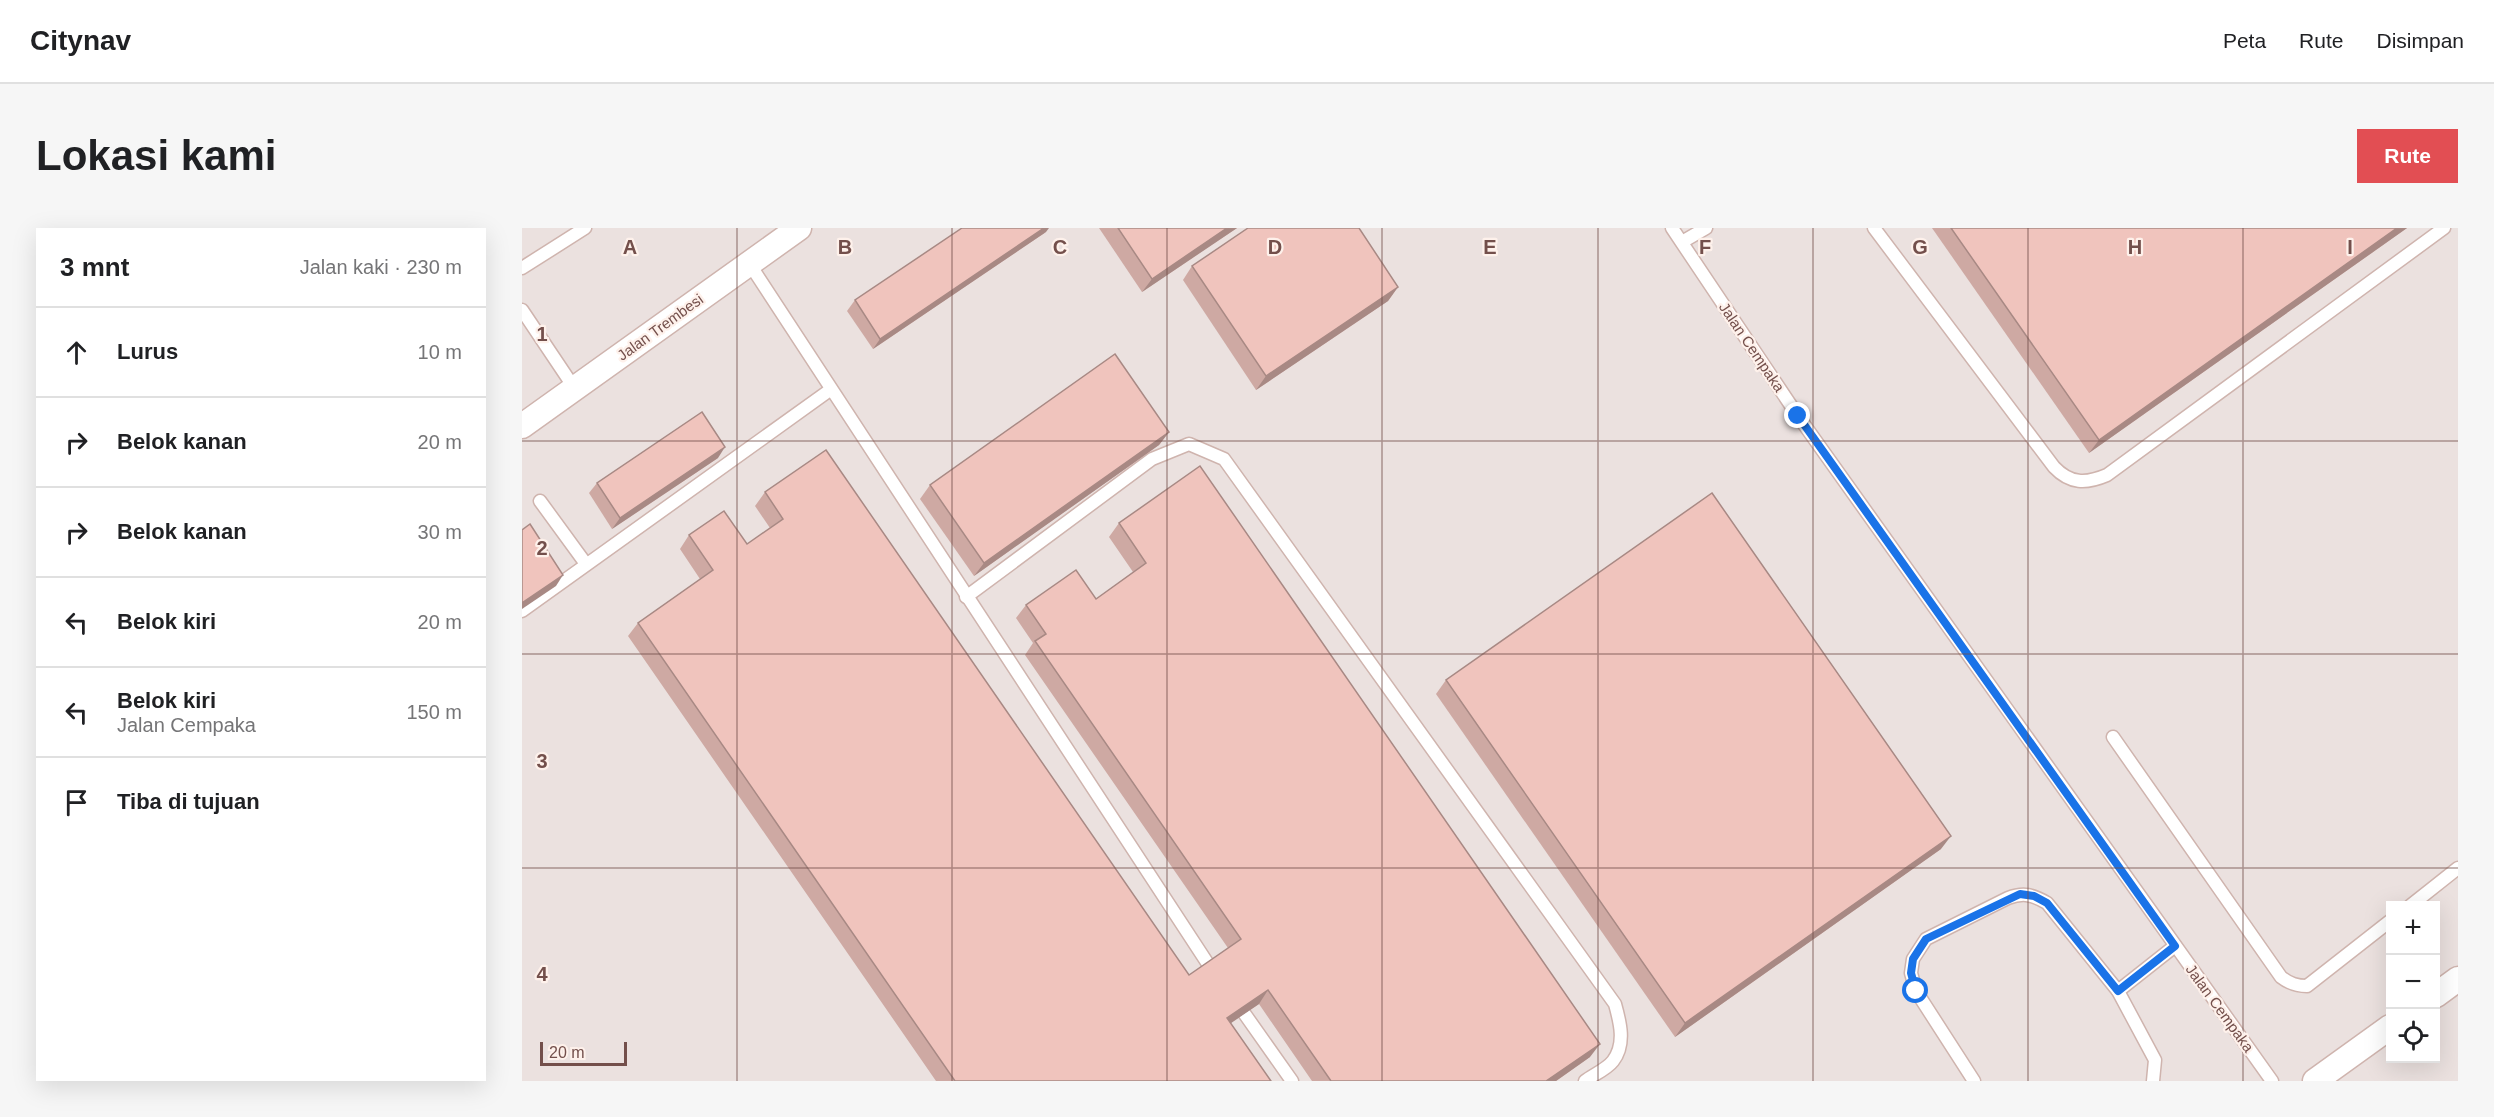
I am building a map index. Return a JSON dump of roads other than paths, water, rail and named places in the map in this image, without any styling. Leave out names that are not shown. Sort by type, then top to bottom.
[{"type":"street","name":"Jalan Trembesi","points":[[522,426],[799,228]]},
{"type":"street","points":[[2440,992],[2458,979]]},
{"type":"street","points":[[2315,1081],[2386,1031]]},
{"type":"lane","points":[[522,268],[585,228]]},
{"type":"lane","name":"Jalan Cempaka","points":[[1672,228],[1798,416],[2272,1081]]},
{"type":"lane","points":[[1682,242],[1706,228]]},
{"type":"lane","points":[[1874,228],[2054,467],[2063,477],[2091,482],[2107,475],[2444,228]]},
{"type":"lane","points":[[749,263],[1210,968]]},
{"type":"lane","points":[[522,310],[575,389]]},
{"type":"lane","points":[[522,611],[830,390]]},
{"type":"lane","points":[[966,597],[1152,459],[1189,444],[1224,459],[1615,1004],[1622,1026],[1620,1046],[1613,1061],[1585,1081]]},
{"type":"lane","points":[[540,501],[586,564]]},
{"type":"lane","points":[[2113,736],[2281,977],[2288,982],[2298,986],[2307,986],[2386,925]]},
{"type":"lane","points":[[2416,901],[2458,868]]},
{"type":"lane","points":[[1974,1081],[1916,991],[1911,973],[1913,959],[1926,939],[2020,894],[2034,896],[2047,903],[2118,991],[2155,1060],[2153,1081]]},
{"type":"lane","points":[[2118,991],[2175,946]]},
{"type":"lane","points":[[1244,1013],[1292,1081]]}]
